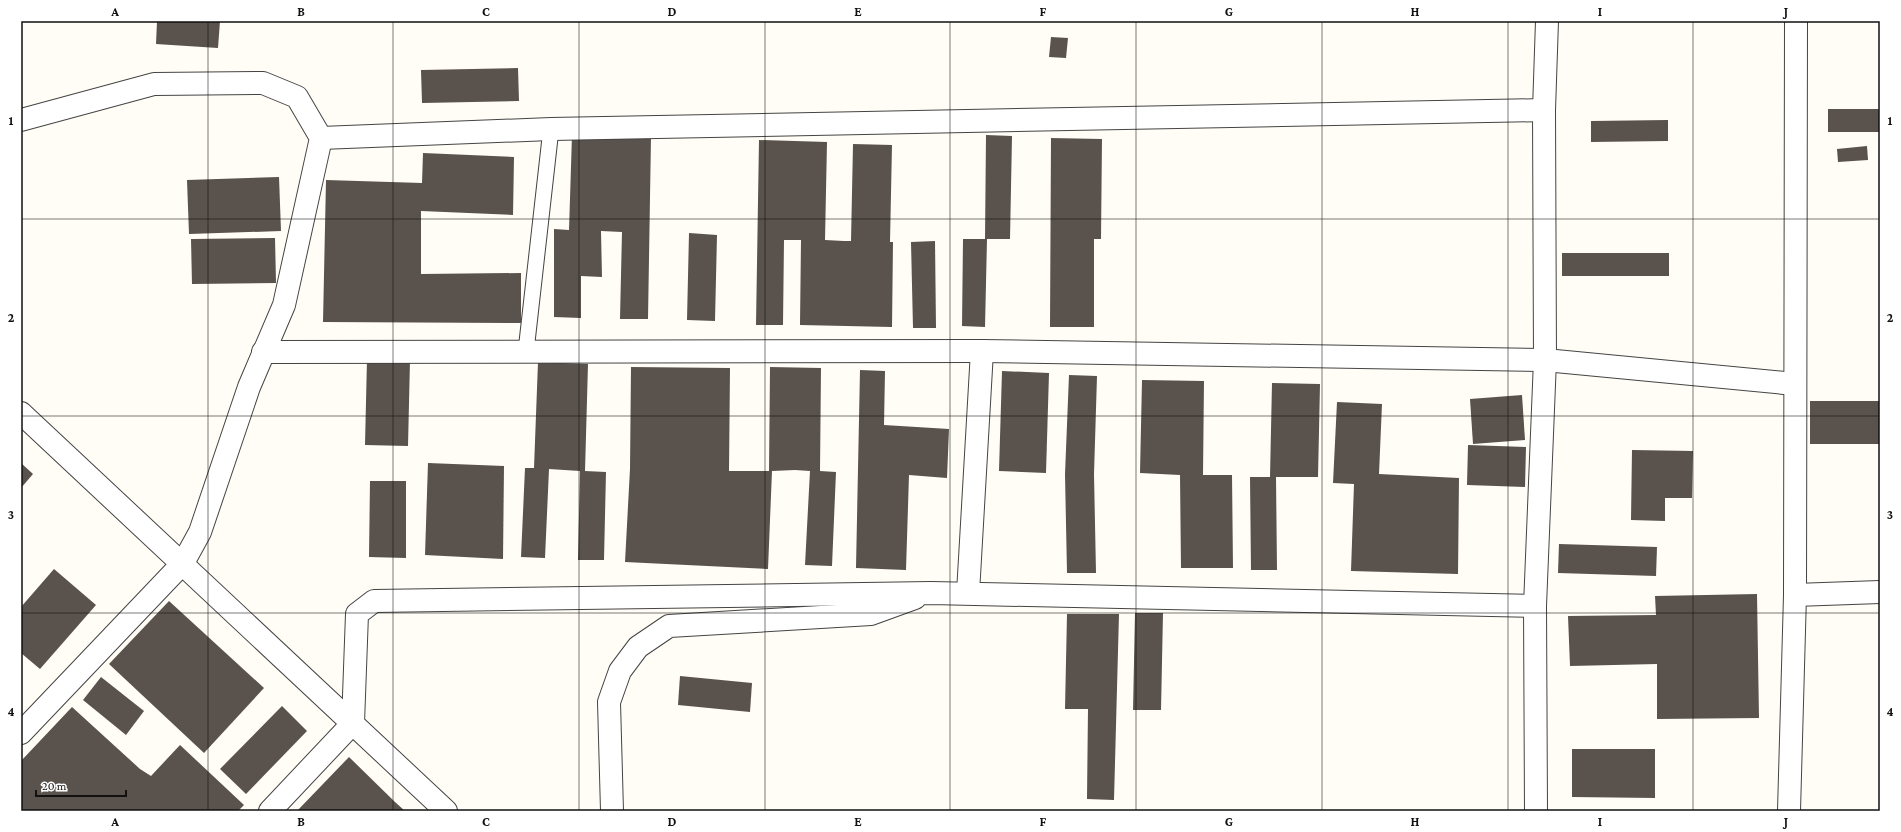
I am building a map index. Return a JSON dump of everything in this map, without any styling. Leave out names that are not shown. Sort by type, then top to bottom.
[{"type":"street","points":[[1536,811],[1535,606],[1545,360],[1544,110],[1547,21]]},
{"type":"street","points":[[1789,811],[1795,595],[1796,21]]},
{"type":"street","points":[[21,120],[154,84],[262,83],[297,97],[321,138],[284,304],[249,386],[200,532],[183,563],[21,733]]},
{"type":"street","points":[[321,138],[551,129],[1544,110]]},
{"type":"street","points":[[263,352],[982,351],[1545,360],[1795,384]]},
{"type":"street","points":[[968,593],[982,351]]},
{"type":"street","points":[[21,414],[183,563],[446,811]]},
{"type":"street","points":[[270,811],[353,723],[357,614],[374,601],[931,592],[1535,606]]},
{"type":"street","points":[[612,811],[609,702],[620,672],[638,647],[669,626],[872,614],[931,592]]},
{"type":"street","points":[[1795,595],[1880,592]]},
{"type":"lane","points":[[526,352],[551,129]]},
{"type":"building","points":[[157,21],[220,21],[218,48],[156,44]]},
{"type":"building","points":[[1051,37],[1068,38],[1066,58],[1049,57]]},
{"type":"building","points":[[518,68],[519,101],[422,103],[421,70]]},
{"type":"building","points":[[1828,109],[1880,109],[1880,132],[1828,132]]},
{"type":"building","points":[[1668,120],[1668,141],[1591,142],[1591,121]]},
{"type":"building","points":[[572,135],[651,137],[648,319],[620,319],[622,232],[601,231],[602,277],[581,276],[581,318],[554,317],[554,229],[569,230]]},
{"type":"building","points":[[986,135],[1012,136],[1010,239],[987,239],[985,327],[962,326],[963,239],[985,239]]},
{"type":"building","points":[[1051,138],[1102,139],[1101,239],[1094,239],[1094,327],[1050,327]]},
{"type":"building","points":[[759,140],[827,142],[825,240],[844,241],[851,241],[853,144],[892,145],[890,242],[893,242],[892,327],[800,325],[801,240],[784,240],[783,325],[756,325]]},
{"type":"building","points":[[1867,146],[1868,160],[1838,162],[1837,149]]},
{"type":"building","points":[[423,153],[514,157],[513,215],[421,211],[421,274],[521,273],[521,323],[323,322],[326,180],[422,183]]},
{"type":"building","points":[[279,177],[281,231],[189,234],[187,180]]},
{"type":"building","points":[[689,233],[717,235],[715,321],[687,320]]},
{"type":"building","points":[[275,238],[276,283],[192,284],[191,239]]},
{"type":"building","points":[[935,241],[936,328],[913,328],[911,242]]},
{"type":"building","points":[[1562,253],[1669,253],[1669,276],[1562,276]]},
{"type":"building","points":[[367,359],[410,360],[408,446],[365,445]]},
{"type":"building","points":[[538,362],[588,364],[585,471],[606,472],[604,560],[578,560],[580,471],[549,469],[545,558],[521,557],[525,468],[534,468]]},
{"type":"building","points":[[631,367],[730,368],[729,471],[769,471],[770,367],[821,368],[820,471],[836,472],[832,566],[805,565],[810,471],[795,470],[772,471],[768,569],[625,562],[630,469]]},
{"type":"building","points":[[860,370],[885,371],[884,425],[949,429],[947,478],[909,475],[906,570],[856,568]]},
{"type":"building","points":[[1002,371],[1049,373],[1046,473],[999,471]]},
{"type":"building","points":[[1069,375],[1097,376],[1094,474],[1096,573],[1067,573],[1065,474]]},
{"type":"building","points":[[1142,380],[1204,381],[1203,475],[1232,475],[1233,568],[1181,568],[1180,475],[1140,473]]},
{"type":"building","points":[[1272,383],[1320,384],[1318,477],[1276,477],[1277,570],[1251,570],[1250,477],[1270,477]]},
{"type":"building","points":[[1522,395],[1525,440],[1473,444],[1470,399]]},
{"type":"building","points":[[1810,401],[1880,401],[1880,444],[1810,444]]},
{"type":"building","points":[[1337,402],[1382,404],[1379,474],[1459,478],[1458,574],[1351,571],[1354,484],[1333,483]]},
{"type":"building","points":[[1468,445],[1526,447],[1525,487],[1467,485]]},
{"type":"building","points":[[1632,450],[1693,451],[1692,498],[1665,498],[1665,521],[1631,520]]},
{"type":"building","points":[[21,463],[33,474],[21,488]]},
{"type":"building","points":[[428,463],[504,466],[503,559],[425,555]]},
{"type":"building","points":[[370,481],[406,481],[406,558],[369,557]]},
{"type":"building","points":[[1559,544],[1657,547],[1656,576],[1558,573]]},
{"type":"building","points":[[54,569],[96,605],[40,669],[21,653],[21,607]]},
{"type":"building","points":[[1757,594],[1759,718],[1657,719],[1657,664],[1570,666],[1568,616],[1656,615],[1655,596]]},
{"type":"building","points":[[169,601],[264,688],[204,753],[109,664]]},
{"type":"building","points":[[1135,613],[1163,613],[1161,710],[1133,710]]},
{"type":"building","points":[[1067,614],[1119,614],[1114,800],[1087,799],[1088,709],[1065,709]]},
{"type":"building","points":[[680,676],[752,683],[750,712],[678,705]]},
{"type":"building","points":[[101,677],[144,711],[126,735],[83,700]]},
{"type":"building","points":[[282,706],[307,731],[246,794],[220,769]]},
{"type":"building","points":[[72,707],[140,769],[151,776],[180,745],[244,805],[238,811],[21,811],[21,761]]},
{"type":"building","points":[[1572,749],[1655,749],[1655,798],[1572,797]]},
{"type":"building","points":[[349,757],[395,802],[405,811],[297,811]]}]
